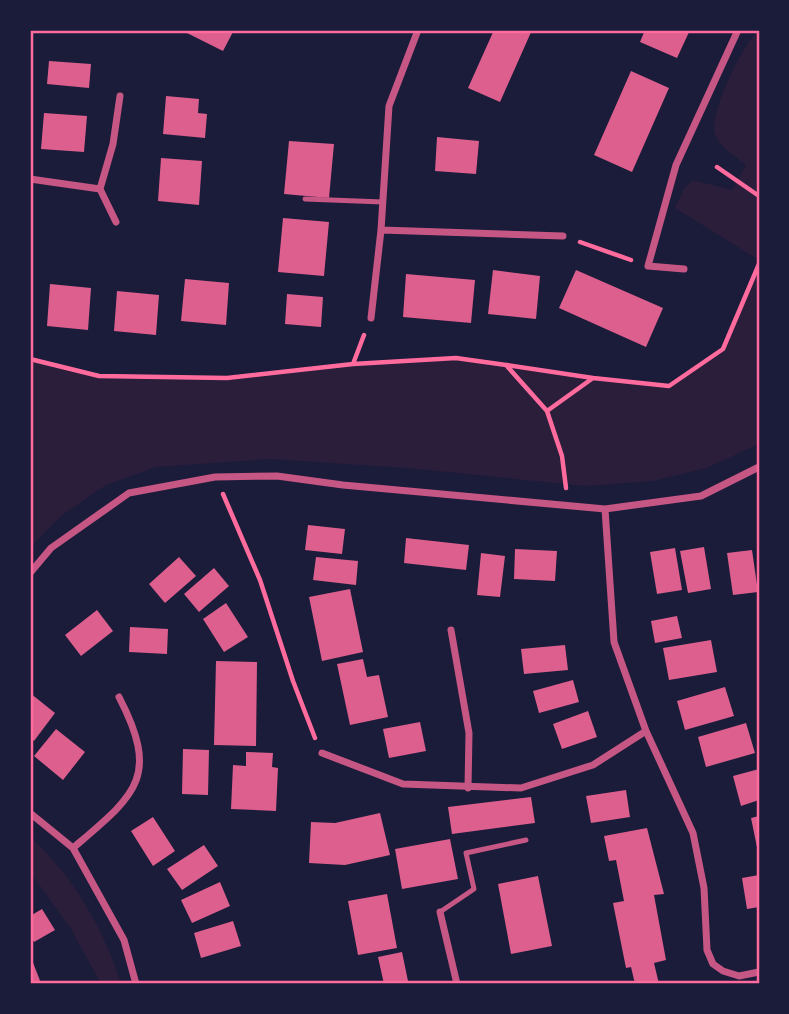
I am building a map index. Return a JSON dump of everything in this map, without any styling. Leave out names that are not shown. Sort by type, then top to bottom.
[{"type":"street","points":[[371,318],[381,230],[388,106],[418,30]]},
{"type":"street","points":[[684,269],[648,266],[676,165],[738,30]]},
{"type":"street","points":[[116,222],[100,189],[113,144],[120,96]]},
{"type":"street","points":[[30,179],[100,189]]},
{"type":"street","points":[[381,230],[563,236]]},
{"type":"street","points":[[30,573],[51,548],[129,494],[215,477],[277,476],[605,509],[701,496],[759,467]]},
{"type":"street","points":[[605,509],[614,642],[646,731],[693,833],[704,888],[707,950],[713,964],[739,976],[759,972]]},
{"type":"street","points":[[451,630],[469,733],[468,788]]},
{"type":"street","points":[[73,848],[117,811],[130,795],[139,777],[140,752],[135,728],[119,697]]},
{"type":"street","points":[[322,753],[403,784],[521,788],[593,765],[646,731]]},
{"type":"street","points":[[30,813],[73,848],[124,940],[136,984]]},
{"type":"street","points":[[440,912],[457,984]]},
{"type":"lane","points":[[305,200],[383,202]]},
{"type":"lane","points":[[440,912],[474,889],[466,853],[527,840]]},
{"type":"path","points":[[717,167],[759,197]]},
{"type":"path","points":[[563,236],[648,266]]},
{"type":"path","points":[[30,359],[99,376],[227,378],[353,364],[456,358],[669,386],[723,349],[759,264]]},
{"type":"path","points":[[353,364],[371,318]]},
{"type":"path","points":[[506,365],[547,411],[562,456],[567,505]]},
{"type":"path","points":[[547,411],[593,378]]},
{"type":"path","points":[[215,477],[260,580],[293,681],[322,753]]},
{"type":"shaded area","points":[[759,30],[759,260],[675,208],[685,187],[693,180],[732,190],[746,165],[720,143],[714,125],[729,79],[745,48]]},
{"type":"shaded area","points":[[759,264],[759,444],[707,468],[652,481],[586,486],[407,468],[270,459],[156,467],[106,485],[61,516],[30,547],[30,359],[99,376],[227,378],[353,364],[456,358],[669,386],[723,349]]},
{"type":"shaded area","points":[[30,837],[60,868],[85,904],[106,944],[121,984],[101,984],[71,929],[30,872]]},
{"type":"building","points":[[181,30],[234,30],[223,51]]},
{"type":"building","points":[[494,30],[532,30],[500,102],[468,88]]},
{"type":"building","points":[[645,30],[690,30],[677,58],[640,42]]},
{"type":"building","points":[[49,61],[91,64],[89,88],[47,84]]},
{"type":"building","points":[[631,71],[669,88],[632,172],[594,155]]},
{"type":"building","points":[[166,96],[199,99],[198,113],[207,114],[205,138],[163,134]]},
{"type":"building","points":[[44,113],[87,116],[84,152],[41,149]]},
{"type":"building","points":[[437,137],[479,141],[476,174],[435,171]]},
{"type":"building","points":[[289,141],[334,144],[329,198],[284,194]]},
{"type":"building","points":[[161,158],[202,161],[199,205],[158,201]]},
{"type":"building","points":[[283,218],[329,222],[324,276],[278,272]]},
{"type":"building","points":[[493,270],[540,276],[536,319],[488,314]]},
{"type":"building","points":[[576,270],[663,308],[646,347],[559,308]]},
{"type":"building","points":[[406,274],[475,280],[471,323],[403,317]]},
{"type":"building","points":[[185,279],[229,283],[226,325],[181,321]]},
{"type":"building","points":[[50,284],[91,288],[88,330],[47,326]]},
{"type":"building","points":[[117,291],[159,295],[156,335],[114,331]]},
{"type":"building","points":[[287,294],[323,297],[321,327],[285,324]]},
{"type":"building","points":[[308,525],[345,529],[342,554],[305,550]]},
{"type":"building","points":[[406,538],[469,545],[466,570],[404,563]]},
{"type":"building","points":[[704,547],[711,589],[688,593],[680,551]]},
{"type":"building","points":[[675,548],[682,590],[657,594],[650,552]]},
{"type":"building","points":[[515,549],[557,551],[555,581],[514,579]]},
{"type":"building","points":[[752,550],[758,592],[733,595],[727,553]]},
{"type":"building","points":[[481,553],[505,556],[500,597],[477,595]]},
{"type":"building","points":[[179,557],[196,576],[165,603],[149,584]]},
{"type":"building","points":[[316,557],[358,561],[356,585],[313,580]]},
{"type":"building","points":[[214,568],[229,586],[199,612],[184,594]]},
{"type":"building","points":[[350,589],[363,652],[322,661],[309,597]]},
{"type":"building","points":[[226,603],[248,637],[224,652],[203,619]]},
{"type":"building","points":[[97,610],[113,631],[81,656],[65,635]]},
{"type":"building","points":[[677,616],[682,638],[655,643],[651,621]]},
{"type":"building","points":[[130,627],[168,629],[167,654],[129,652]]},
{"type":"building","points":[[711,640],[717,672],[669,680],[663,648]]},
{"type":"building","points":[[565,645],[568,670],[524,674],[521,649]]},
{"type":"building","points":[[363,659],[367,677],[379,675],[388,717],[350,725],[337,664]]},
{"type":"building","points":[[216,661],[257,662],[256,746],[214,745]]},
{"type":"building","points":[[573,680],[579,702],[539,713],[533,691]]},
{"type":"building","points":[[725,687],[734,716],[685,730],[677,701]]},
{"type":"building","points":[[30,693],[55,713],[34,741],[30,737]]},
{"type":"building","points":[[588,711],[597,737],[562,749],[553,724]]},
{"type":"building","points":[[420,722],[426,751],[389,758],[383,729]]},
{"type":"building","points":[[746,723],[755,753],[706,767],[698,737]]},
{"type":"building","points":[[56,729],[85,752],[63,780],[34,756]]},
{"type":"building","points":[[183,749],[209,750],[208,795],[182,794]]},
{"type":"building","points":[[246,752],[273,753],[272,767],[278,768],[276,811],[231,809],[233,765],[246,766]]},
{"type":"building","points":[[759,769],[759,800],[741,806],[733,776]]},
{"type":"building","points":[[626,790],[630,817],[591,823],[586,796]]},
{"type":"building","points":[[531,797],[535,823],[452,834],[448,807]]},
{"type":"building","points":[[380,813],[390,855],[345,865],[309,863],[311,822],[335,823]]},
{"type":"building","points":[[759,816],[759,852],[758,852],[751,818]]},
{"type":"building","points":[[153,817],[175,851],[153,866],[131,831]]},
{"type":"building","points":[[647,828],[664,894],[654,895],[666,960],[654,963],[659,984],[635,984],[631,967],[626,968],[613,903],[624,901],[616,860],[609,861],[604,836]]},
{"type":"building","points":[[450,839],[458,879],[402,889],[395,849]]},
{"type":"building","points":[[204,845],[218,866],[182,890],[167,869]]},
{"type":"building","points":[[759,875],[759,907],[747,909],[742,878]]},
{"type":"building","points":[[538,876],[552,946],[511,954],[498,884]]},
{"type":"building","points":[[220,882],[230,906],[192,923],[181,900]]},
{"type":"building","points":[[387,894],[397,948],[358,955],[348,901]]},
{"type":"building","points":[[42,909],[55,930],[34,942],[30,935],[30,916]]},
{"type":"building","points":[[233,921],[241,946],[201,958],[194,933]]},
{"type":"building","points":[[402,952],[408,981],[384,984],[378,957]]},
{"type":"building","points":[[30,955],[39,978],[41,984],[30,984]]}]
